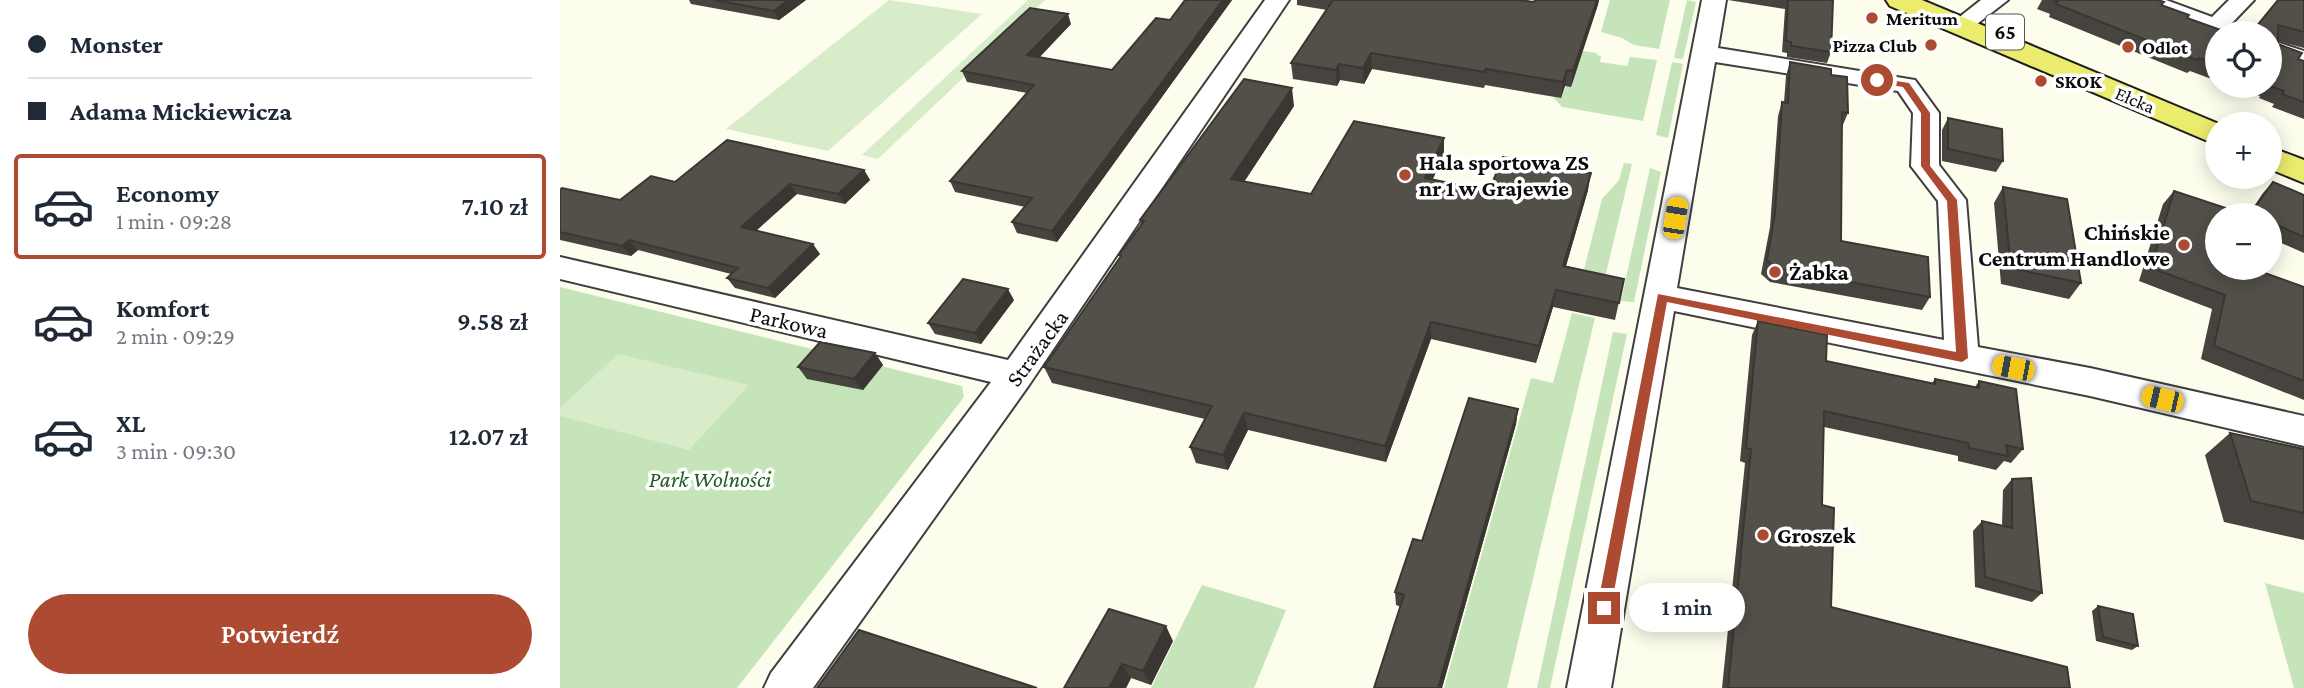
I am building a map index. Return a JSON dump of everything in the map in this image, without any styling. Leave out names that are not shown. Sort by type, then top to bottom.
[{"type":"main road","name":"Ełcka","points":[[1899,0],[1966,22],[2205,115]]},
{"type":"main road","name":"Ełcka","points":[[1929,0],[1966,22],[2205,130]]},
{"type":"main road","points":[[2282,147],[2304,157]]},
{"type":"main road","points":[[2282,162],[2304,172]]},
{"type":"street","name":"Strażacka","points":[[786,688],[1017,375],[1277,0]]},
{"type":"street","points":[[1589,688],[1714,0]]},
{"type":"street","points":[[1966,22],[1996,0]]},
{"type":"street","points":[[2145,0],[2205,23]]},
{"type":"street","points":[[2229,21],[2242,0]]},
{"type":"street","points":[[2282,52],[2304,60]]},
{"type":"street","points":[[1703,53],[1906,85],[1926,113],[1925,166],[1952,200],[1962,358]]},
{"type":"street","name":"Parkowa","points":[[560,268],[1017,375]]},
{"type":"street","points":[[1662,297],[2090,382],[2304,431]]},
{"type":"green space","points":[[889,0],[982,14],[828,151],[726,129]]},
{"type":"green space","points":[[1028,0],[1045,0],[878,159],[862,155]]},
{"type":"green space","points":[[1610,0],[1670,0],[1659,49],[1634,45],[1622,38],[1601,32]]},
{"type":"green space","points":[[1687,0],[1696,2],[1683,59],[1674,58]]},
{"type":"green space","points":[[1583,51],[1597,53],[1601,56],[1600,62],[1627,66],[1630,57],[1657,60],[1643,121],[1562,107],[1553,97],[1561,98]]},
{"type":"green space","points":[[1672,62],[1683,64],[1668,138],[1656,135]]},
{"type":"green space","points":[[1624,163],[1632,164],[1601,294],[1579,289],[1602,199],[1619,180]]},
{"type":"green space","points":[[1650,168],[1661,172],[1634,302],[1621,301]]},
{"type":"green space","name":"Park Wolności","points":[[560,287],[962,386],[964,397],[737,688],[560,688]]},
{"type":"green space","points":[[1572,313],[1595,318],[1507,688],[1444,688],[1531,378],[1553,383]]},
{"type":"green space","points":[[1613,332],[1627,334],[1550,688],[1537,688]]},
{"type":"green space","points":[[618,354],[749,385],[689,450],[560,416],[560,408]]},
{"type":"green space","points":[[2265,583],[2304,593],[2304,688],[2294,688]]},
{"type":"green space","points":[[1202,585],[1286,610],[1254,688],[1151,688]]},
{"type":"building","points":[[714,0],[788,0],[774,11]]},
{"type":"building","points":[[1185,0],[1223,0],[1052,231],[1012,222],[1032,198],[950,181],[1034,85],[962,71],[1030,8],[1068,14],[1027,55],[1112,70],[1156,18],[1170,20]]},
{"type":"building","points":[[1333,0],[1597,0],[1573,71],[1567,70],[1563,82],[1371,53],[1363,68],[1339,64],[1336,70],[1291,63]]},
{"type":"building","points":[[1788,0],[1833,0],[1831,52],[1791,46],[1791,42],[1786,41]]},
{"type":"building","points":[[2054,0],[2164,2],[2161,5],[2189,15],[2187,18],[2205,24],[2205,60],[2196,60],[2056,4],[2058,2]]},
{"type":"building","points":[[2278,0],[2304,0],[2304,32],[2282,26],[2282,21],[2261,21]]},
{"type":"building","points":[[2282,46],[2302,53],[2298,59],[2304,61],[2304,102],[2282,94]]},
{"type":"building","points":[[1790,62],[1831,69],[1831,75],[1847,77],[1848,113],[1842,112],[1841,241],[1928,257],[1930,297],[1775,268],[1767,260],[1775,213],[1782,102],[1788,103]]},
{"type":"building","points":[[1244,79],[1292,88],[1231,179],[1311,194],[1354,121],[1444,138],[1425,178],[1489,191],[1503,157],[1591,173],[1563,266],[1624,279],[1619,303],[1556,290],[1539,346],[1431,322],[1385,446],[1244,413],[1223,455],[1190,447],[1212,406],[1044,367],[1144,221],[1140,220]]},
{"type":"building","points":[[1948,118],[2002,129],[2003,161],[1948,149]]},
{"type":"building","points":[[727,140],[864,170],[838,194],[790,184],[741,227],[813,244],[768,288],[727,278],[738,268],[629,240],[622,246],[560,232],[562,188],[620,200],[651,176],[675,182]]},
{"type":"building","points":[[2282,186],[2304,195],[2304,237],[2282,227],[2282,203],[2258,203],[2268,189],[2282,189]]},
{"type":"building","points":[[2003,187],[2067,199],[2081,283],[2011,268]]},
{"type":"building","points":[[2174,191],[2211,203],[2205,203],[2205,280],[2282,279],[2304,287],[2304,381],[2214,346],[2225,295],[2151,268]]},
{"type":"building","points":[[963,279],[1008,289],[975,333],[928,323]]},
{"type":"building","points":[[1758,321],[1827,335],[1826,361],[1935,384],[1935,379],[1979,388],[1979,381],[2016,389],[2023,449],[2006,445],[2008,456],[1969,448],[1968,443],[1824,411],[1822,505],[1834,508],[1831,607],[2067,667],[2070,688],[1728,688],[1751,449],[1746,448]]},
{"type":"building","points":[[820,342],[875,353],[854,379],[798,367]]},
{"type":"building","points":[[1469,398],[1518,409],[1438,688],[1374,688],[1404,595],[1395,592],[1413,539],[1422,541]]},
{"type":"building","points":[[2230,433],[2304,449],[2304,513],[2251,501]]},
{"type":"building","points":[[2031,478],[2042,593],[1985,577],[1982,521],[2012,528],[2012,479]]},
{"type":"building","points":[[2098,606],[2133,614],[2138,646],[2103,637]]},
{"type":"building","points":[[1109,609],[1166,626],[1143,671],[1122,664],[1109,688],[1064,688]]},
{"type":"building","points":[[859,630],[1037,688],[817,688]]},
{"type":"place","name":"Meritum","points":[[1872,18]]},
{"type":"place","name":"Pizza Club","points":[[1931,45]]},
{"type":"place","name":"Odlot","points":[[2128,47]]},
{"type":"place","name":"SKOK","points":[[2041,81]]},
{"type":"place","name":"Hala sportowa ZS nr 1 w Grajewie","points":[[1405,175]]},
{"type":"place","name":"Chińskie Centrum Handlowe","points":[[2184,245]]},
{"type":"place","name":"Żabka","points":[[1775,272]]},
{"type":"place","name":"Groszek","points":[[1763,535]]},
{"type":"route","points":[[1604,608],[1662,297],[1962,358],[1952,200],[1925,166],[1926,113],[1906,85],[1877,80]]}]
